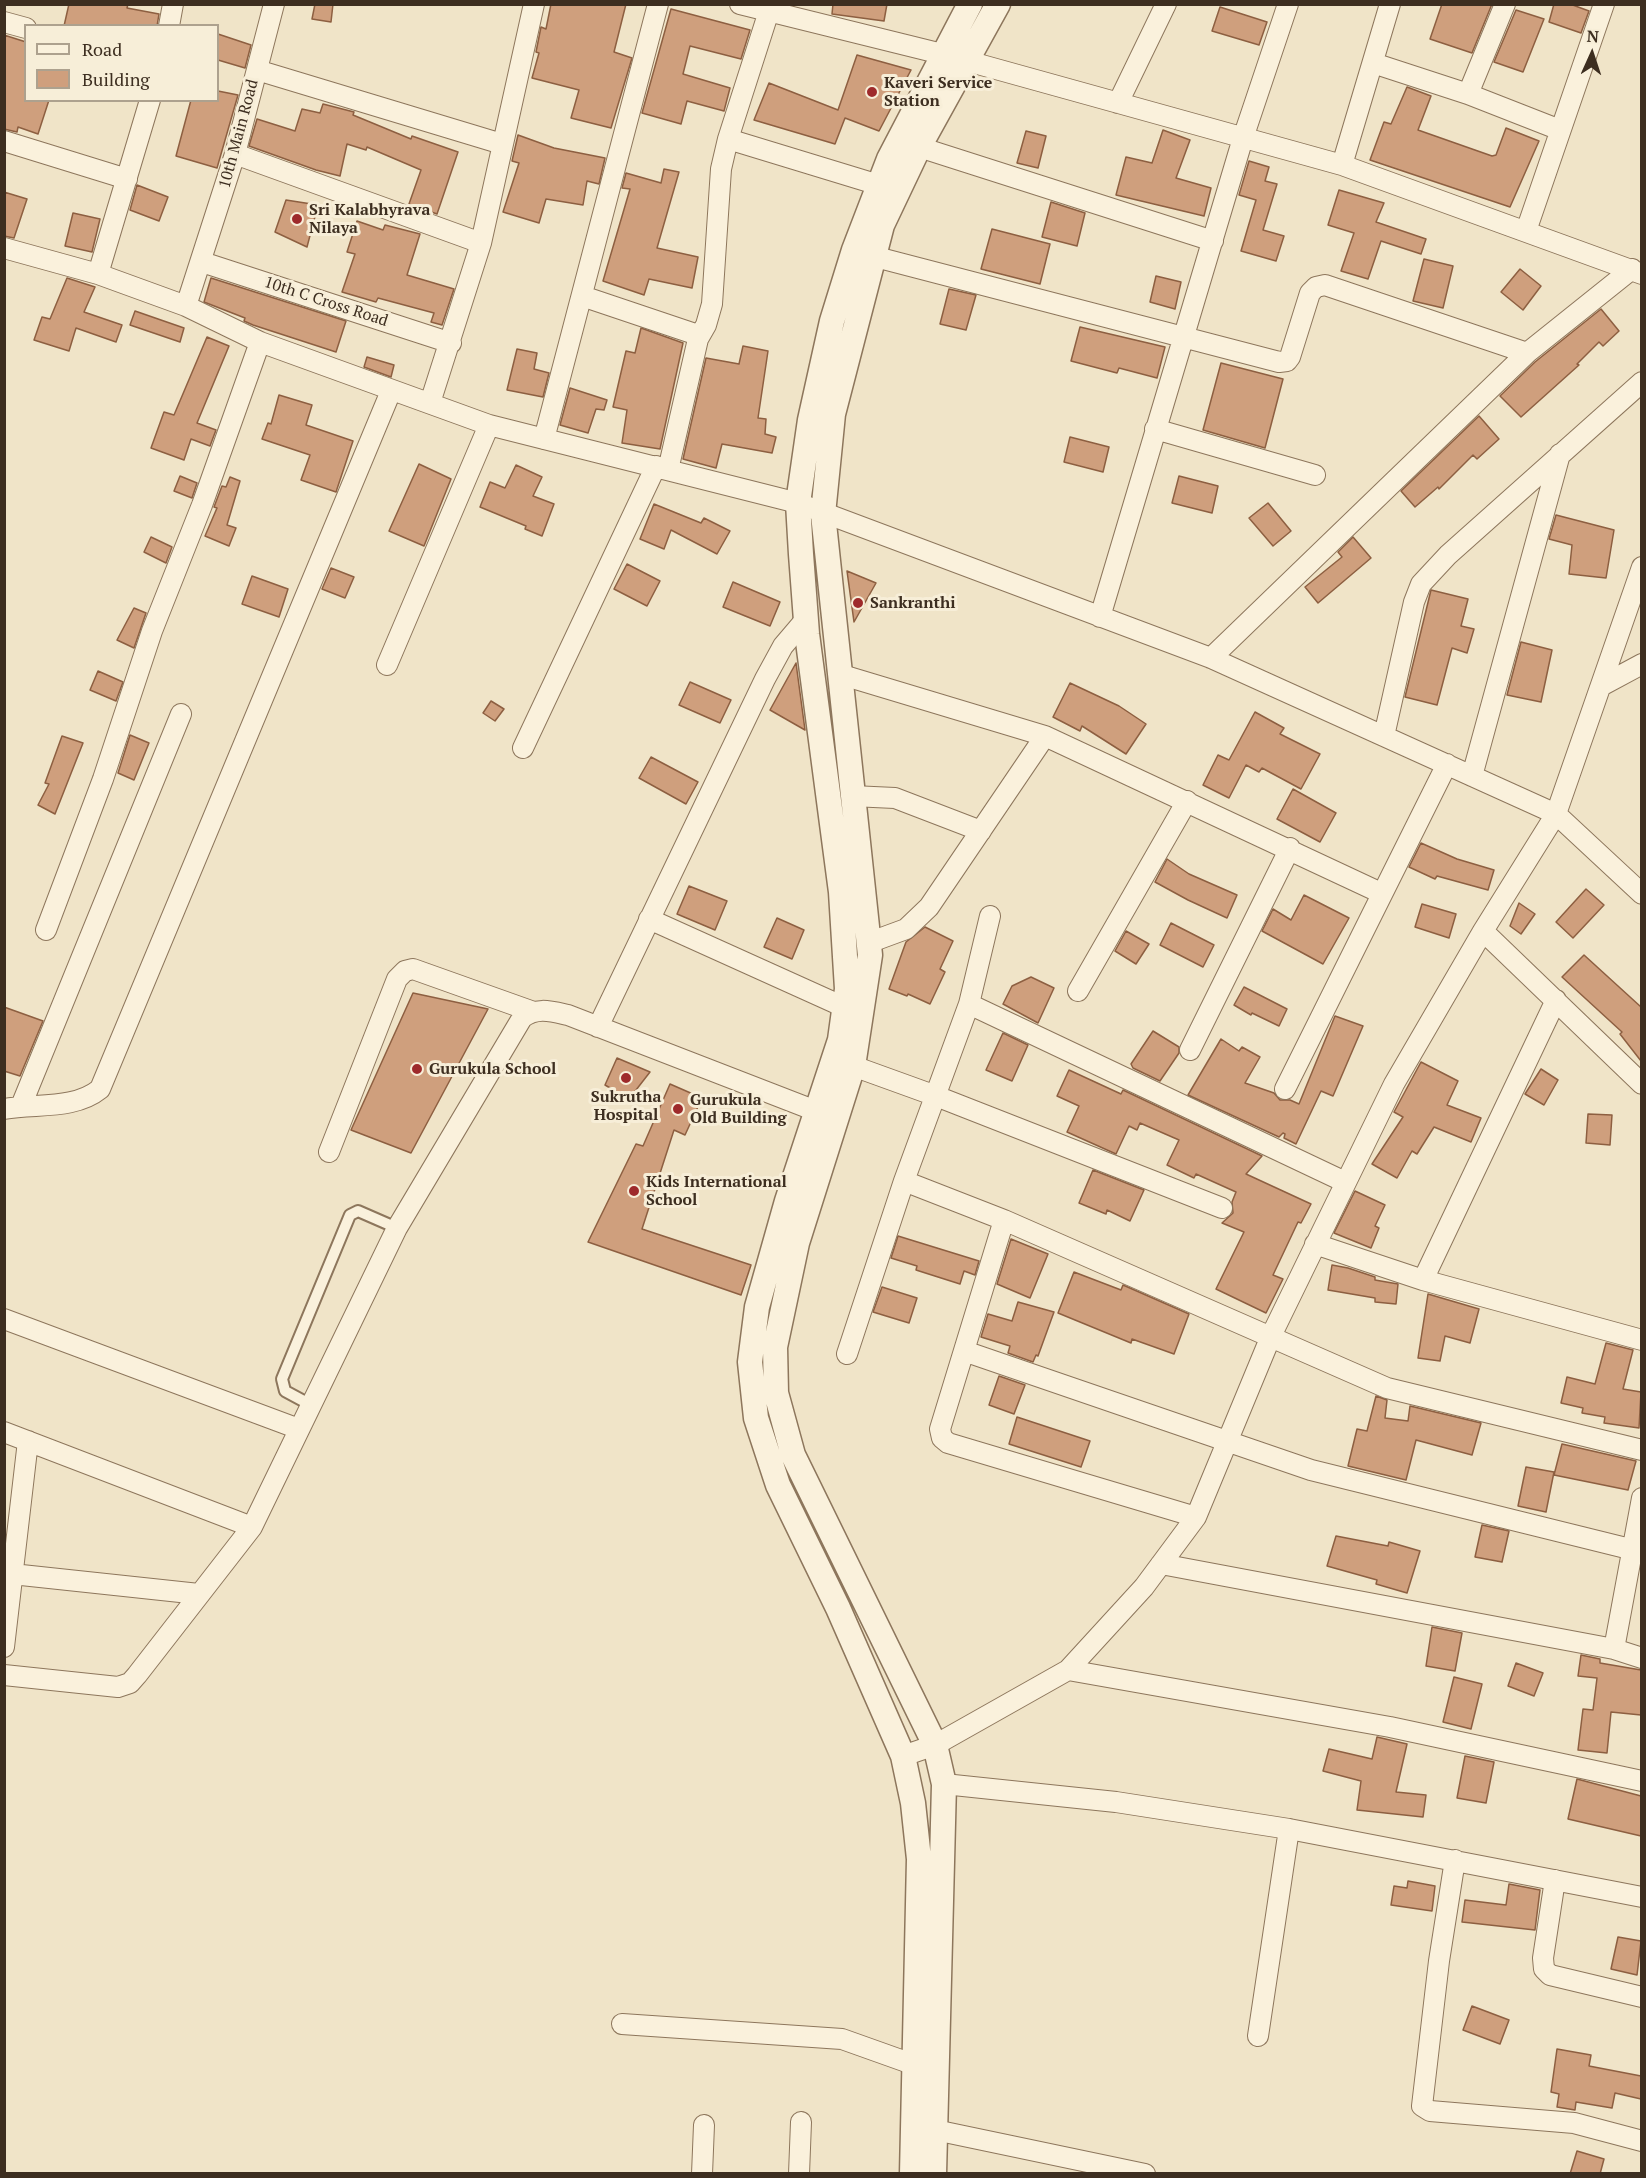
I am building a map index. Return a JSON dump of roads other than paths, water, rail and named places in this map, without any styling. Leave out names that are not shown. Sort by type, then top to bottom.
[{"type":"street","points":[[169,24],[173,4]]},
{"type":"street","name":"10th Main Road","points":[[186,306],[235,154],[274,4]]},
{"type":"street","points":[[430,404],[481,243],[534,4]]},
{"type":"street","points":[[544,439],[658,4]]},
{"type":"street","points":[[740,4],[942,54],[1342,165],[1637,271]]},
{"type":"street","points":[[934,2174],[944,1784],[935,1745],[793,1455],[776,1393],[775,1347],[827,1116],[847,989],[842,904],[806,619],[798,503],[810,420],[832,321],[854,250],[879,185],[942,54],[970,4]]},
{"type":"street","points":[[912,2174],[919,1859],[913,1803],[903,1756],[838,1608],[778,1485],[756,1418],[750,1362],[758,1307],[787,1201],[853,1066],[870,955],[823,514],[833,414],[872,256],[882,225],[919,147],[969,62],[998,4]]},
{"type":"street","points":[[1118,103],[1166,4]]},
{"type":"street","points":[[1100,617],[1243,138],[1288,4]]},
{"type":"street","points":[[1342,165],[1390,4]]},
{"type":"street","points":[[1468,94],[1505,4]]},
{"type":"street","points":[[1526,231],[1604,4]]},
{"type":"street","points":[[523,748],[662,468],[698,339],[706,325],[712,304],[717,204],[728,139],[769,11]]},
{"type":"street","points":[[4,22],[24,27]]},
{"type":"street","points":[[1373,63],[1468,94],[1560,130]]},
{"type":"street","points":[[257,70],[502,144]]},
{"type":"street","points":[[98,274],[149,102]]},
{"type":"street","points":[[728,139],[879,185]]},
{"type":"street","points":[[4,141],[127,179]]},
{"type":"street","points":[[919,147],[1213,241]]},
{"type":"street","points":[[235,154],[481,243]]},
{"type":"street","points":[[4,248],[98,274],[186,306],[260,342],[489,425],[798,503],[1211,658],[1556,814],[1641,894]]},
{"type":"street","points":[[872,256],[1279,362],[1287,361],[1310,293],[1316,287],[1325,285],[1527,353]]},
{"type":"street","name":"10th C Cross Road","points":[[202,262],[451,343]]},
{"type":"street","points":[[1211,658],[1527,353],[1637,271]]},
{"type":"street","points":[[582,296],[695,334],[698,339]]},
{"type":"street","points":[[46,930],[103,779],[153,631],[202,505],[260,342]]},
{"type":"street","points":[[1384,736],[1414,602],[1421,584],[1448,555],[1641,382]]},
{"type":"street","points":[[182,714],[13,1107],[75,1102],[92,1096],[100,1089],[391,391]]},
{"type":"street","points":[[387,665],[489,425]]},
{"type":"street","points":[[1155,429],[1315,475]]},
{"type":"street","points":[[1472,776],[1560,454]]},
{"type":"street","points":[[903,1756],[935,1745],[1068,1670],[1144,1587],[1196,1517],[1271,1336],[1394,1084],[1483,931],[1556,814],[1641,567]]},
{"type":"street","points":[[598,1027],[765,679],[783,646],[806,619]]},
{"type":"street","points":[[1601,686],[1641,664]]},
{"type":"street","points":[[839,674],[1045,736],[1381,892]]},
{"type":"street","points":[[868,943],[906,928],[929,908],[1045,736]]},
{"type":"street","points":[[1285,1089],[1381,892],[1447,764]]},
{"type":"street","points":[[852,796],[895,798],[981,831]]},
{"type":"street","points":[[1078,991],[1187,801]]},
{"type":"street","points":[[1190,1050],[1290,848]]},
{"type":"street","points":[[847,1354],[904,1181],[969,1005],[990,916]]},
{"type":"street","points":[[649,919],[844,1007]]},
{"type":"street","points":[[1483,931],[1641,1083]]},
{"type":"street","points":[[329,1152],[397,979],[405,971],[413,969],[531,1011],[544,1010],[568,1015],[827,1116]]},
{"type":"street","points":[[1423,1280],[1556,1000]]},
{"type":"street","points":[[969,1005],[1346,1182]]},
{"type":"street","points":[[4,1675],[118,1687],[130,1683],[252,1527],[397,1228],[522,1018],[531,1011]]},
{"type":"street","points":[[853,1066],[936,1096],[1222,1208]]},
{"type":"street","points":[[904,1181],[1004,1220],[1387,1388],[1641,1450]]},
{"type":"street","points":[[1004,1220],[940,1429],[942,1438],[948,1443],[1196,1517]]},
{"type":"street","points":[[1315,1244],[1423,1280],[1641,1340]]},
{"type":"street","points":[[4,1319],[299,1429]]},
{"type":"street","points":[[964,1352],[1229,1440],[1311,1470],[1637,1551]]},
{"type":"street","points":[[4,1432],[252,1527]]},
{"type":"street","points":[[4,1647],[28,1441]]},
{"type":"street","points":[[1614,1649],[1637,1551],[1641,1498]]},
{"type":"street","points":[[1161,1564],[1614,1649],[1641,1658]]},
{"type":"street","points":[[12,1574],[200,1594]]},
{"type":"street","points":[[1068,1670],[1390,1727],[1641,1781]]},
{"type":"street","points":[[944,1784],[1116,1802],[1289,1829],[1641,1897]]},
{"type":"street","points":[[1258,2036],[1289,1829]]},
{"type":"street","points":[[1455,1860],[1439,1960],[1422,2106],[1430,2111],[1574,2123],[1641,2141]]},
{"type":"street","points":[[1555,1880],[1543,1958],[1544,1969],[1550,1975],[1641,1998]]},
{"type":"street","points":[[622,2024],[842,2039],[915,2065]]},
{"type":"street","points":[[799,2174],[801,2122]]},
{"type":"street","points":[[702,2174],[704,2125]]},
{"type":"street","points":[[935,2130],[1145,2174]]},
{"type":"lane","points":[[311,1405],[285,1391],[282,1379],[350,1215],[358,1211],[397,1228]]},
{"type":"place","name":"Kaveri Service Station","points":[[872,92]]},
{"type":"place","name":"Sri Kalabhyrava Nilaya","points":[[297,219]]},
{"type":"place","name":"Sankranthi","points":[[858,603]]},
{"type":"place","name":"Gurukula School","points":[[417,1069]]},
{"type":"place","name":"Sukrutha Hospital","points":[[626,1078]]},
{"type":"place","name":"Gurukula Old Building","points":[[678,1109]]},
{"type":"place","name":"Kids International School","points":[[634,1191]]}]
